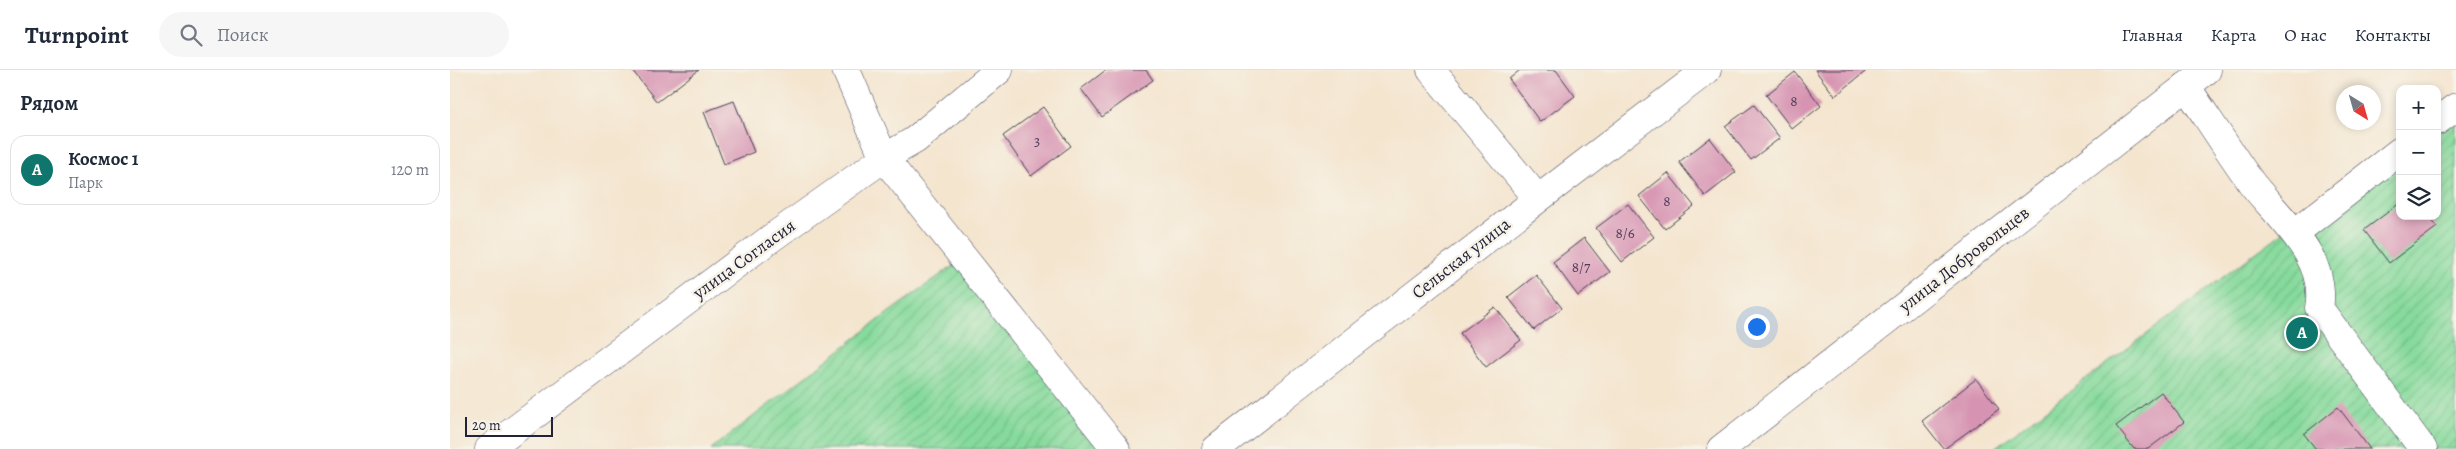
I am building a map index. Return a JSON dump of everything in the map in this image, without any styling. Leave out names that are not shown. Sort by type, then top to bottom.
[{"type":"street","points":[[846,70],[884,158],[1116,449]]},
{"type":"street","name":"улица Согласия","points":[[489,449],[770,239],[884,158],[915,140],[999,70]]},
{"type":"street","points":[[1431,70],[1538,199]]},
{"type":"street","name":"Сельская улица","points":[[1216,449],[1707,70]]},
{"type":"street","points":[[2196,78],[2251,182],[2296,232],[2315,269],[2320,299],[2319,308],[2423,449]]},
{"type":"street","name":"улица Добровольцев","points":[[1721,449],[2196,78]]},
{"type":"street","points":[[2441,118],[2456,106]]},
{"type":"street","points":[[2296,232],[2396,154]]},
{"type":"green space","points":[[2456,104],[2456,449],[1993,449],[2396,148],[2396,220],[2441,220],[2441,115]]},
{"type":"green space","points":[[968,255],[1114,449],[711,449],[892,310]]},
{"type":"building","points":[[632,70],[699,70],[657,102]]},
{"type":"building","points":[[1106,70],[1146,70],[1153,80],[1102,117],[1081,89]]},
{"type":"building","points":[[1520,70],[1556,70],[1575,96],[1540,122],[1509,79]]},
{"type":"building","points":[[1815,70],[1864,70],[1865,72],[1835,96]]},
{"type":"building","points":[[1795,72],[1821,106],[1792,129],[1766,95]]},
{"type":"building","points":[[734,101],[754,152],[724,164],[704,112]]},
{"type":"building","points":[[1754,105],[1780,138],[1751,160],[1725,126]]},
{"type":"building","points":[[1043,107],[1071,146],[1031,176],[1003,136]]},
{"type":"building","points":[[1710,138],[1736,172],[1705,196],[1679,162]]},
{"type":"building","points":[[1668,173],[1694,206],[1665,229],[1639,196]]},
{"type":"building","points":[[1628,204],[1654,237],[1622,262],[1596,228]]},
{"type":"building","points":[[2396,206],[2396,220],[2432,220],[2437,227],[2389,263],[2364,230]]},
{"type":"building","points":[[1584,238],[1610,272],[1578,296],[1553,262]]},
{"type":"building","points":[[1536,275],[1562,308],[1534,330],[1508,297]]},
{"type":"building","points":[[1495,307],[1521,340],[1486,367],[1460,333]]},
{"type":"building","points":[[1976,379],[1999,409],[1944,449],[1922,421]]},
{"type":"building","points":[[2161,392],[2184,422],[2148,449],[2134,449],[2116,426]]},
{"type":"building","points":[[2338,407],[2370,449],[2316,449],[2304,434]]},
{"type":"place","name":"Космос 1","points":[[2302,333]]}]
